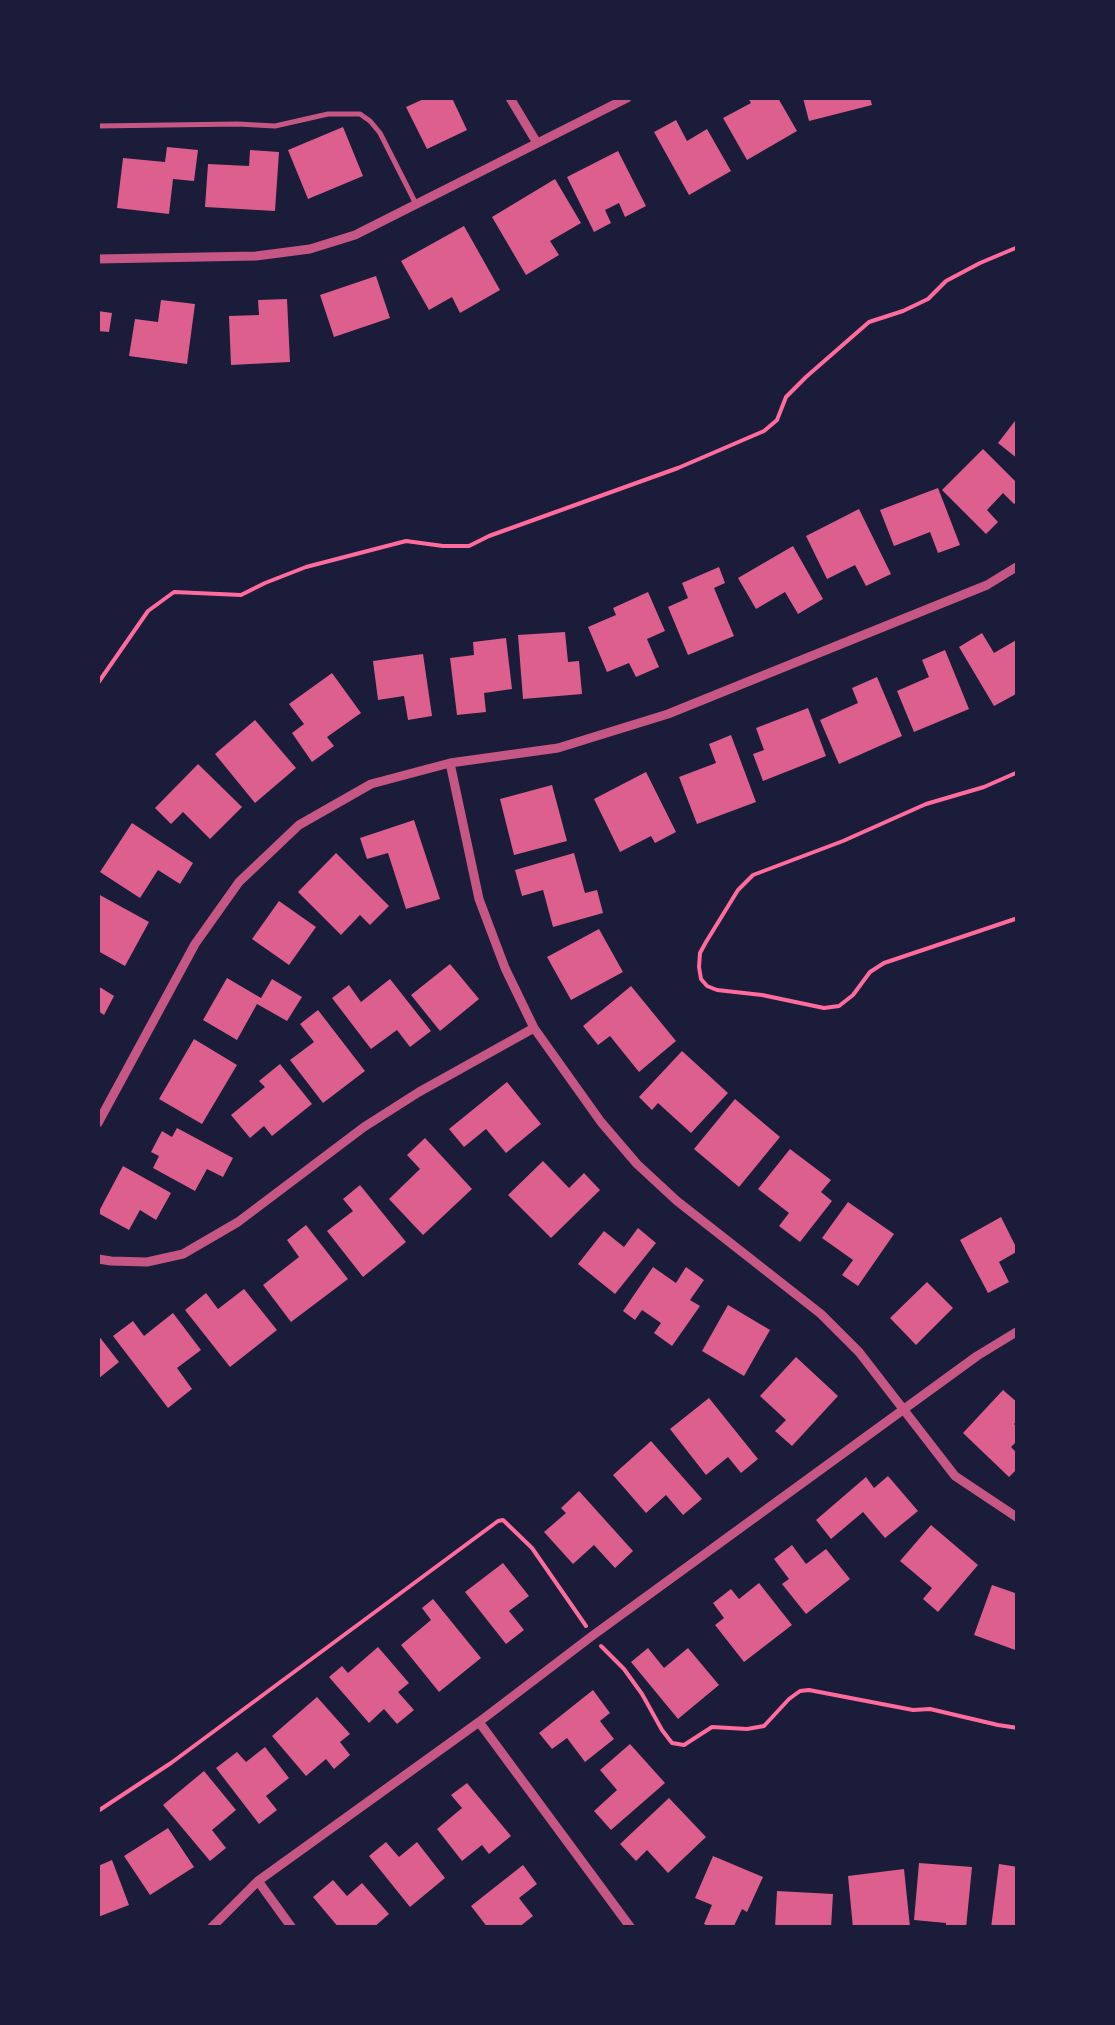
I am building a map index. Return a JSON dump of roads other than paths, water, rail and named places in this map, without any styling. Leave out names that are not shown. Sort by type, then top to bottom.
[{"type":"street","points":[[510,98],[537,143]]},
{"type":"street","points":[[98,258],[256,256],[310,249],[354,235],[627,98]]},
{"type":"street","points":[[98,1124],[196,944],[239,882],[299,825],[371,784],[450,763],[558,748],[650,721],[987,585],[1018,566]]},
{"type":"street","points":[[450,763],[479,900],[505,968],[534,1028],[602,1122],[637,1164],[677,1200],[821,1314],[859,1352],[955,1476],[1018,1518]]},
{"type":"street","points":[[98,1259],[146,1262],[183,1254],[238,1222],[364,1127],[534,1028]]},
{"type":"street","points":[[211,1928],[258,1881],[977,1356],[1018,1331]]},
{"type":"street","points":[[479,1722],[630,1928]]},
{"type":"street","points":[[258,1881],[292,1928]]},
{"type":"lane","points":[[98,126],[274,126],[328,114],[360,114],[380,133],[416,204]]}]
